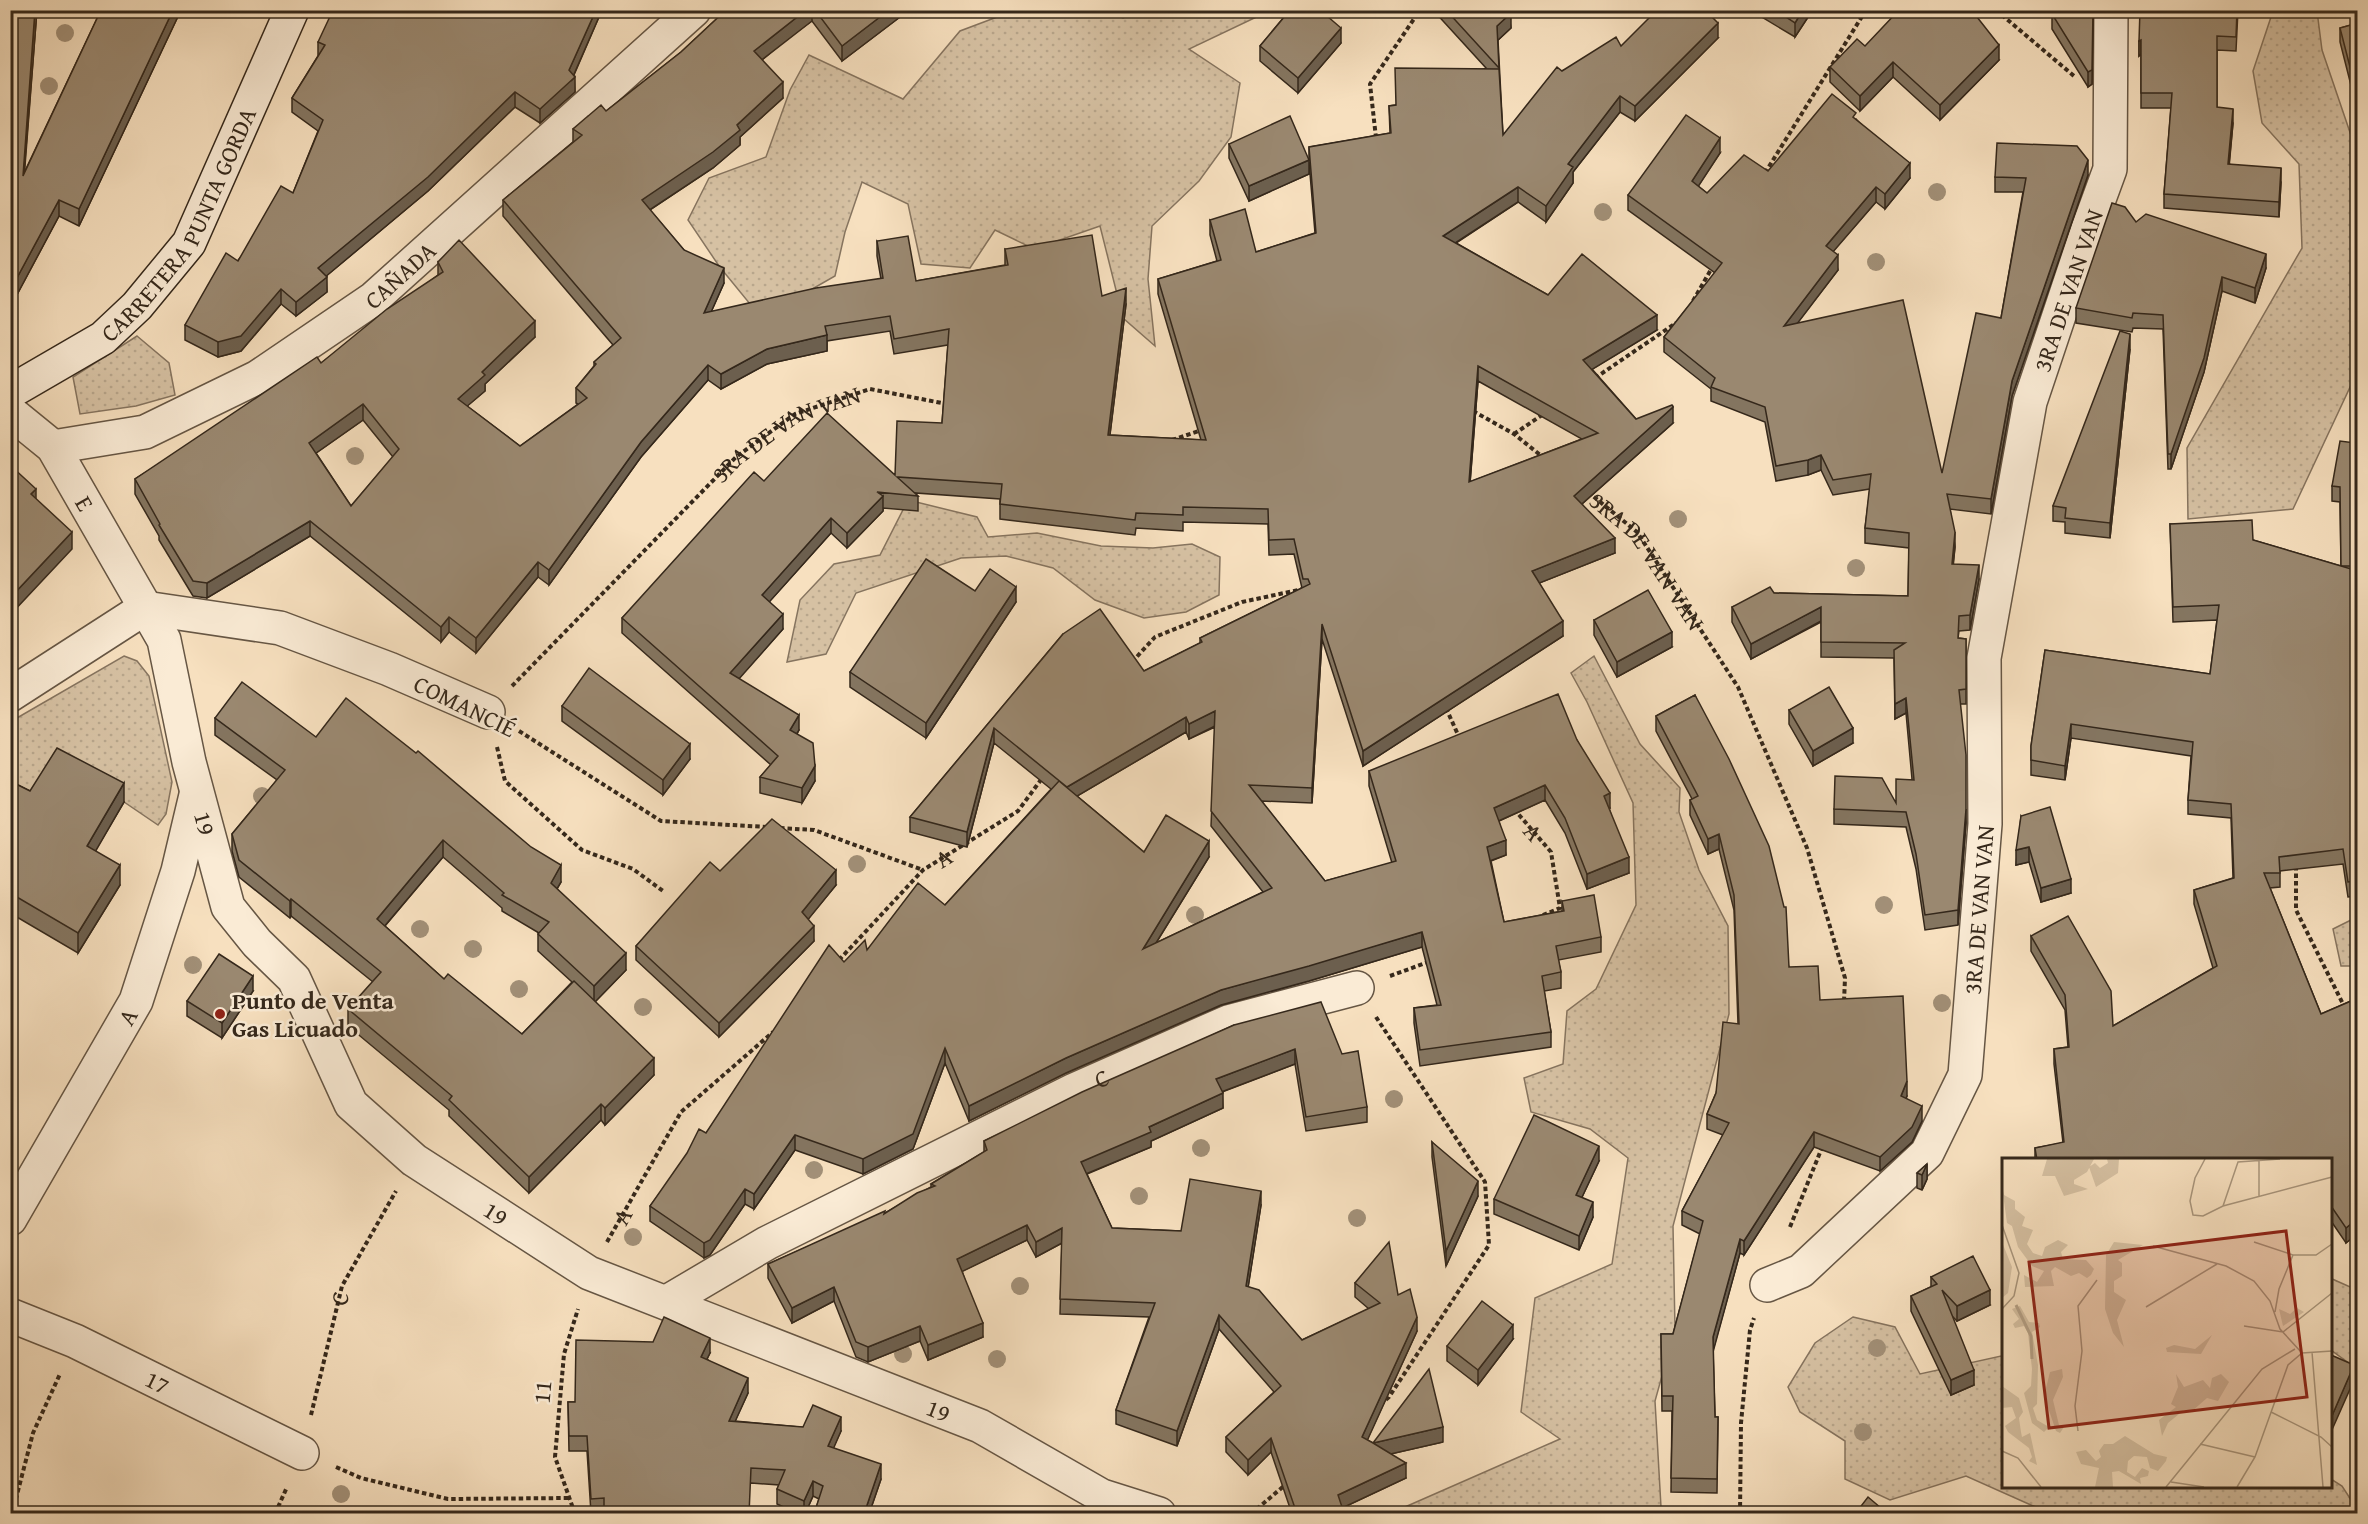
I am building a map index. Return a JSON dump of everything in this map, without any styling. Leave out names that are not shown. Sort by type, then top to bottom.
[{"type":"street","name":"CARRETERA PUNTA GORDA","points":[[10,392],[103,338],[137,306],[189,243],[292,10]]},
{"type":"street","name":"CAÑADA","points":[[53,447],[145,432],[258,377],[373,299],[694,10]]},
{"type":"street","name":"3RA DE VAN VAN","points":[[1767,1286],[1801,1271],[1927,1153],[1965,1075],[1985,824],[1984,658],[2030,402],[2110,169],[2111,10]]},
{"type":"street","name":"E","points":[[10,412],[53,447],[145,608]]},
{"type":"street","name":"COMANCIÉ","points":[[145,608],[280,628],[389,669],[488,712]]},
{"type":"street","points":[[10,695],[145,608]]},
{"type":"street","name":"19","points":[[145,608],[164,640],[197,793],[228,907],[257,943],[294,979],[351,1104],[414,1160],[589,1273],[980,1426],[1102,1496],[1159,1514]]},
{"type":"street","name":"A","points":[[10,1219],[136,1001],[178,871],[197,793]]},
{"type":"street","name":"C","points":[[667,1302],[767,1243],[1074,1090],[1228,1022],[1357,988]]},
{"type":"street","name":"17","points":[[10,1315],[75,1341],[302,1453]]},
{"type":"path","points":[[1376,140],[1370,84],[1420,10]]},
{"type":"path","points":[[1762,180],[1784,140],[1866,10]]},
{"type":"path","points":[[1996,10],[2111,107]]},
{"type":"path","points":[[1689,308],[1717,259]]},
{"type":"path","points":[[1590,382],[1683,318]]},
{"type":"path","name":"3RA DE VAN VAN","points":[[488,712],[736,457],[795,414],[870,389],[951,405]]},
{"type":"path","points":[[1465,407],[1515,434],[1550,462]]},
{"type":"path","points":[[1515,434],[1543,414]]},
{"type":"path","points":[[1170,440],[1204,429]]},
{"type":"path","name":"3RA DE VAN VAN","points":[[1584,490],[1637,532],[1738,687],[1807,848],[1845,978],[1843,1014]]},
{"type":"path","points":[[1131,663],[1155,637],[1242,602],[1308,588]]},
{"type":"path","points":[[1444,703],[1463,745]]},
{"type":"path","points":[[488,712],[505,781],[582,850],[633,869],[663,891]]},
{"type":"path","name":"COMANCIÉ","points":[[488,712],[661,821],[814,830],[923,870]]},
{"type":"path","name":"A","points":[[835,965],[923,870],[1018,811],[1046,773]]},
{"type":"path","name":"A","points":[[1513,808],[1551,852],[1560,908],[1538,917]]},
{"type":"path","points":[[2296,862],[2296,910],[2346,1010]]},
{"type":"path","points":[[1379,1405],[1389,1397],[1489,1245],[1485,1182],[1357,988],[1440,958]]},
{"type":"path","name":"A","points":[[589,1273],[681,1112],[776,1030]]},
{"type":"path","points":[[1789,1230],[1824,1142]]},
{"type":"path","name":"C","points":[[302,1453],[342,1286],[414,1160]]},
{"type":"path","name":"11","points":[[575,1514],[555,1457],[564,1354],[589,1273]]},
{"type":"path","points":[[1740,1514],[1741,1423],[1750,1330],[1767,1286]]},
{"type":"path","points":[[12,1514],[33,1433],[75,1341]]},
{"type":"path","points":[[302,1453],[361,1478],[448,1499],[570,1497]]},
{"type":"path","points":[[1251,1514],[1288,1483]]},
{"type":"shaded area","points":[[1013,11],[1106,11],[1123,18],[1139,11],[1269,11],[1189,49],[1240,83],[1231,137],[1199,181],[1152,226],[1148,279],[1155,346],[1123,318],[1100,226],[1034,249],[995,230],[970,268],[921,264],[908,204],[862,182],[845,232],[835,276],[807,292],[750,304],[719,266],[688,220],[709,178],[766,157],[790,90],[809,55],[903,99],[960,31]]},
{"type":"shaded area","points":[[2261,11],[2317,11],[2322,50],[2357,153],[2358,370],[2293,509],[2188,519],[2187,448],[2302,248],[2299,164],[2262,123],[2253,71],[2271,17]]},
{"type":"shaded area","points":[[137,336],[169,363],[175,395],[136,406],[80,414],[73,377]]},
{"type":"shaded area","points":[[908,500],[977,517],[988,537],[1037,533],[1101,546],[1153,548],[1192,544],[1220,557],[1219,595],[1186,612],[1144,618],[1095,600],[1053,568],[1006,556],[961,558],[856,593],[826,654],[787,662],[800,600],[834,564],[880,555]]},
{"type":"shaded area","points":[[124,656],[137,661],[149,676],[172,782],[166,814],[158,825],[124,802],[30,811],[11,800],[10,722]]},
{"type":"shaded area","points":[[1594,656],[1640,744],[1680,788],[1679,812],[1699,870],[1728,926],[1729,1014],[1673,1226],[1675,1329],[1655,1401],[1661,1507],[1655,1514],[1389,1514],[1560,1439],[1521,1412],[1535,1298],[1612,1264],[1628,1158],[1590,1129],[1531,1112],[1524,1078],[1563,1064],[1567,1011],[1596,989],[1636,905],[1633,803],[1587,702],[1571,673]]},
{"type":"shaded area","points":[[2357,917],[2357,966],[2341,966],[2333,929]]},
{"type":"shaded area","points":[[2332,1279],[2357,1290],[2357,1369],[2332,1351]]},
{"type":"shaded area","points":[[1853,1317],[1895,1327],[1920,1374],[2001,1356],[2002,1488],[2332,1488],[2332,1480],[2342,1486],[2357,1509],[2357,1513],[2049,1513],[1966,1476],[1890,1500],[1845,1479],[1845,1441],[1800,1412],[1788,1387],[1815,1343]]},
{"type":"building","points":[[10,10],[35,10],[23,176],[101,10],[173,10],[79,209],[59,200],[12,287],[10,286]]},
{"type":"building","points":[[333,10],[596,10],[569,70],[575,77],[540,109],[515,92],[428,177],[318,268],[327,277],[296,302],[281,289],[241,336],[218,342],[185,325],[226,253],[238,261],[281,186],[293,193],[323,120],[292,98],[325,45],[318,42]]},
{"type":"building","points":[[726,10],[806,10],[754,51],[783,82],[737,125],[740,130],[713,152],[642,200],[684,250],[724,268],[704,313],[816,288],[883,278],[877,241],[908,236],[916,281],[1008,265],[1005,249],[1092,235],[1102,296],[1126,288],[1108,435],[1206,440],[1158,279],[1221,260],[1210,220],[1245,209],[1256,252],[1316,233],[1309,147],[1391,133],[1389,106],[1396,105],[1395,68],[1499,69],[1503,135],[1557,67],[1562,71],[1616,37],[1621,46],[1657,10],[1705,10],[1718,23],[1635,106],[1620,96],[1568,164],[1573,167],[1546,206],[1518,187],[1443,236],[1548,295],[1582,254],[1657,315],[1583,360],[1636,419],[1672,405],[1673,407],[1574,496],[1615,538],[1532,571],[1563,621],[1363,751],[1322,624],[1312,788],[1249,785],[1325,881],[1396,861],[1369,771],[1558,694],[1577,740],[1610,793],[1604,796],[1629,857],[1587,874],[1565,818],[1545,785],[1494,808],[1506,840],[1487,847],[1504,922],[1564,911],[1562,901],[1594,895],[1601,937],[1556,946],[1561,972],[1542,976],[1551,1032],[1420,1050],[1414,1008],[1441,1005],[1422,932],[1221,990],[1066,1058],[969,1106],[945,1048],[913,1134],[863,1159],[795,1135],[754,1194],[745,1189],[710,1240],[704,1243],[650,1206],[687,1153],[699,1129],[706,1133],[829,945],[844,962],[865,940],[867,950],[918,883],[945,905],[1059,781],[1144,852],[1166,815],[1209,841],[1143,949],[1272,888],[1211,811],[1215,711],[1189,724],[1186,717],[1067,787],[994,728],[967,832],[910,817],[1063,634],[1100,609],[1144,671],[1202,642],[1200,638],[1310,584],[1308,579],[1303,579],[1294,539],[1269,540],[1268,509],[1183,507],[1183,515],[1136,513],[1135,520],[1000,504],[1002,484],[897,477],[918,496],[877,492],[883,496],[847,533],[831,518],[762,595],[783,614],[730,673],[799,715],[790,730],[813,743],[815,766],[802,788],[760,777],[778,756],[622,618],[754,472],[764,481],[827,413],[895,475],[897,421],[942,423],[949,329],[894,339],[890,316],[825,326],[827,335],[767,349],[721,374],[708,365],[641,442],[549,570],[538,562],[476,638],[449,617],[441,627],[310,521],[207,583],[193,581],[159,525],[135,479],[317,357],[321,363],[387,309],[443,272],[438,262],[459,240],[535,321],[482,372],[485,375],[458,399],[520,446],[587,398],[576,388],[596,364],[594,362],[621,338],[503,200],[582,135],[573,129],[601,105],[606,111],[681,52]],"holes":[[[1478,366],[1598,433],[1469,482]],[[363,404],[399,449],[351,506],[309,443]]]},
{"type":"building","points":[[815,10],[889,10],[842,46]]},
{"type":"building","points":[[1290,10],[1320,10],[1341,28],[1298,78],[1260,46]]},
{"type":"building","points":[[1446,10],[1508,10],[1511,13],[1497,26],[1499,68]]},
{"type":"building","points":[[1775,10],[1803,10],[1795,23]]},
{"type":"building","points":[[1899,10],[1971,10],[1999,45],[1940,105],[1893,62],[1860,96],[1830,67],[1857,39],[1865,46]]},
{"type":"building","points":[[2058,10],[2093,10],[2092,70],[2088,72],[2052,14]]},
{"type":"building","points":[[2140,10],[2237,10],[2236,37],[2217,36],[2217,107],[2233,109],[2228,164],[2281,168],[2279,202],[2164,194],[2172,93],[2141,93]]},
{"type":"building","points":[[2358,23],[2358,98],[2340,28]]},
{"type":"building","points":[[1832,94],[1856,113],[1853,117],[1910,163],[1885,194],[1876,187],[1826,246],[1838,255],[1784,326],[1903,300],[1942,473],[1976,313],[2001,318],[2026,178],[1995,177],[1997,143],[2077,146],[2088,160],[2012,381],[1991,499],[1947,494],[1955,532],[1952,564],[1979,565],[1970,615],[1959,616],[1958,638],[1966,639],[1966,689],[1959,690],[1966,755],[1966,809],[1958,910],[1925,915],[1916,854],[1906,812],[1834,809],[1835,776],[1882,778],[1896,803],[1896,779],[1914,780],[1906,698],[1895,704],[1894,650],[1905,643],[1821,642],[1821,607],[1751,644],[1732,607],[1770,587],[1774,593],[1908,596],[1909,533],[1865,528],[1871,474],[1833,480],[1821,455],[1776,466],[1765,407],[1711,387],[1715,378],[1664,337],[1722,263],[1628,195],[1686,115],[1720,138],[1692,181],[1707,193],[1744,155],[1768,171]]},
{"type":"building","points":[[1290,116],[1309,160],[1249,186],[1229,144]]},
{"type":"building","points":[[2112,203],[2125,207],[2136,222],[2146,214],[2266,254],[2255,288],[2222,277],[2204,358],[2171,454],[2168,454],[2163,315],[2133,313],[2132,318],[2076,308]]},
{"type":"building","points":[[2120,331],[2130,334],[2110,523],[2065,518],[2066,508],[2053,506]]},
{"type":"building","points":[[2358,434],[2358,566],[2341,566],[2340,487],[2332,486],[2340,441],[2355,443]]},
{"type":"building","points":[[10,465],[36,489],[31,494],[72,532],[10,598]]},
{"type":"building","points":[[2252,520],[2253,540],[2358,571],[2358,881],[2348,882],[2343,849],[2279,857],[2280,873],[2264,873],[2321,1014],[2358,998],[2358,1218],[2346,1228],[2332,1207],[2332,1158],[2037,1158],[2035,1148],[2064,1142],[2054,1049],[2069,1047],[2065,995],[2031,936],[2068,916],[2111,991],[2113,1026],[2217,966],[2194,890],[2234,878],[2231,804],[2188,800],[2193,742],[2071,724],[2065,766],[2031,760],[2045,650],[2210,674],[2219,605],[2173,607],[2170,524]]},
{"type":"building","points":[[926,559],[975,591],[990,569],[1016,587],[926,723],[850,672]]},
{"type":"building","points":[[1648,590],[1672,632],[1617,662],[1594,620]]},
{"type":"building","points":[[589,668],[690,744],[663,780],[562,706]]},
{"type":"building","points":[[242,682],[316,737],[346,698],[416,753],[418,751],[531,847],[561,865],[551,883],[626,953],[594,986],[538,934],[549,922],[502,895],[504,893],[443,840],[377,919],[444,979],[448,974],[522,1034],[574,981],[654,1058],[605,1108],[601,1104],[529,1177],[449,1100],[452,1096],[348,1009],[381,972],[239,860],[232,834],[285,770],[215,718]]},
{"type":"building","points":[[1829,687],[1853,728],[1813,751],[1789,710]]},
{"type":"building","points":[[1695,695],[1729,759],[1769,846],[1784,907],[1786,907],[1789,967],[1818,966],[1820,1000],[1903,996],[1907,1081],[1901,1096],[1922,1106],[1912,1127],[1880,1157],[1814,1132],[1744,1241],[1740,1239],[1713,1337],[1715,1417],[1718,1417],[1717,1479],[1671,1478],[1673,1396],[1662,1396],[1661,1334],[1673,1334],[1703,1221],[1682,1211],[1729,1123],[1707,1114],[1716,1093],[1723,1022],[1739,1024],[1734,895],[1719,834],[1708,839],[1690,800],[1698,796],[1656,716]]},
{"type":"building","points":[[57,748],[124,783],[87,846],[120,865],[78,933],[10,893],[10,781],[30,791]]},
{"type":"building","points":[[2050,807],[2071,879],[2041,888],[2029,847],[2016,850],[2021,816]]},
{"type":"building","points":[[772,819],[836,870],[802,912],[814,926],[719,1023],[636,946],[710,862],[720,871]]},
{"type":"building","points":[[219,954],[253,976],[222,1023],[187,1001]]},
{"type":"building","points":[[1321,1002],[1342,1054],[1358,1051],[1367,1107],[1306,1117],[1295,1049],[1216,1079],[1223,1093],[1149,1127],[1151,1132],[1081,1162],[1112,1228],[1181,1231],[1190,1179],[1261,1191],[1246,1286],[1259,1290],[1302,1340],[1380,1303],[1355,1283],[1389,1242],[1398,1295],[1410,1289],[1417,1317],[1362,1437],[1406,1463],[1338,1495],[1342,1507],[1323,1514],[1297,1514],[1271,1438],[1248,1460],[1226,1437],[1281,1386],[1219,1315],[1177,1431],[1116,1410],[1155,1303],[1060,1299],[1062,1228],[1036,1242],[1027,1225],[957,1259],[983,1323],[928,1345],[920,1326],[868,1347],[856,1342],[834,1287],[792,1308],[768,1264],[885,1211],[884,1214],[917,1193],[935,1186],[931,1184],[987,1150],[984,1141],[1082,1092],[1234,1025]]},
{"type":"building","points":[[1534,1115],[1599,1146],[1576,1195],[1593,1202],[1579,1236],[1494,1199]]},
{"type":"building","points":[[1432,1142],[1478,1181],[1446,1251]]},
{"type":"building","points":[[1927,1164],[1922,1175],[1917,1173]]},
{"type":"building","points":[[1973,1256],[1990,1290],[1957,1306],[1942,1290],[1974,1370],[1951,1380],[1911,1296],[1937,1284],[1931,1277]]},
{"type":"building","points":[[1482,1301],[1513,1325],[1478,1370],[1447,1346]]},
{"type":"building","points":[[664,1317],[710,1338],[701,1357],[748,1378],[729,1421],[803,1427],[813,1405],[841,1417],[828,1446],[881,1464],[864,1514],[814,1514],[823,1486],[813,1481],[804,1501],[777,1489],[785,1470],[751,1468],[749,1514],[604,1514],[604,1498],[591,1499],[587,1436],[569,1436],[568,1402],[575,1402],[576,1340],[653,1342]]},
{"type":"building","points":[[2332,1355],[2354,1365],[2332,1416]]},
{"type":"building","points":[[1429,1369],[1443,1427],[1373,1443]]},
{"type":"building","points":[[1868,1497],[1888,1514],[1855,1514]]},
{"type":"place","name":"Punto de Venta Gas Licuado","points":[[220,1014]]}]
